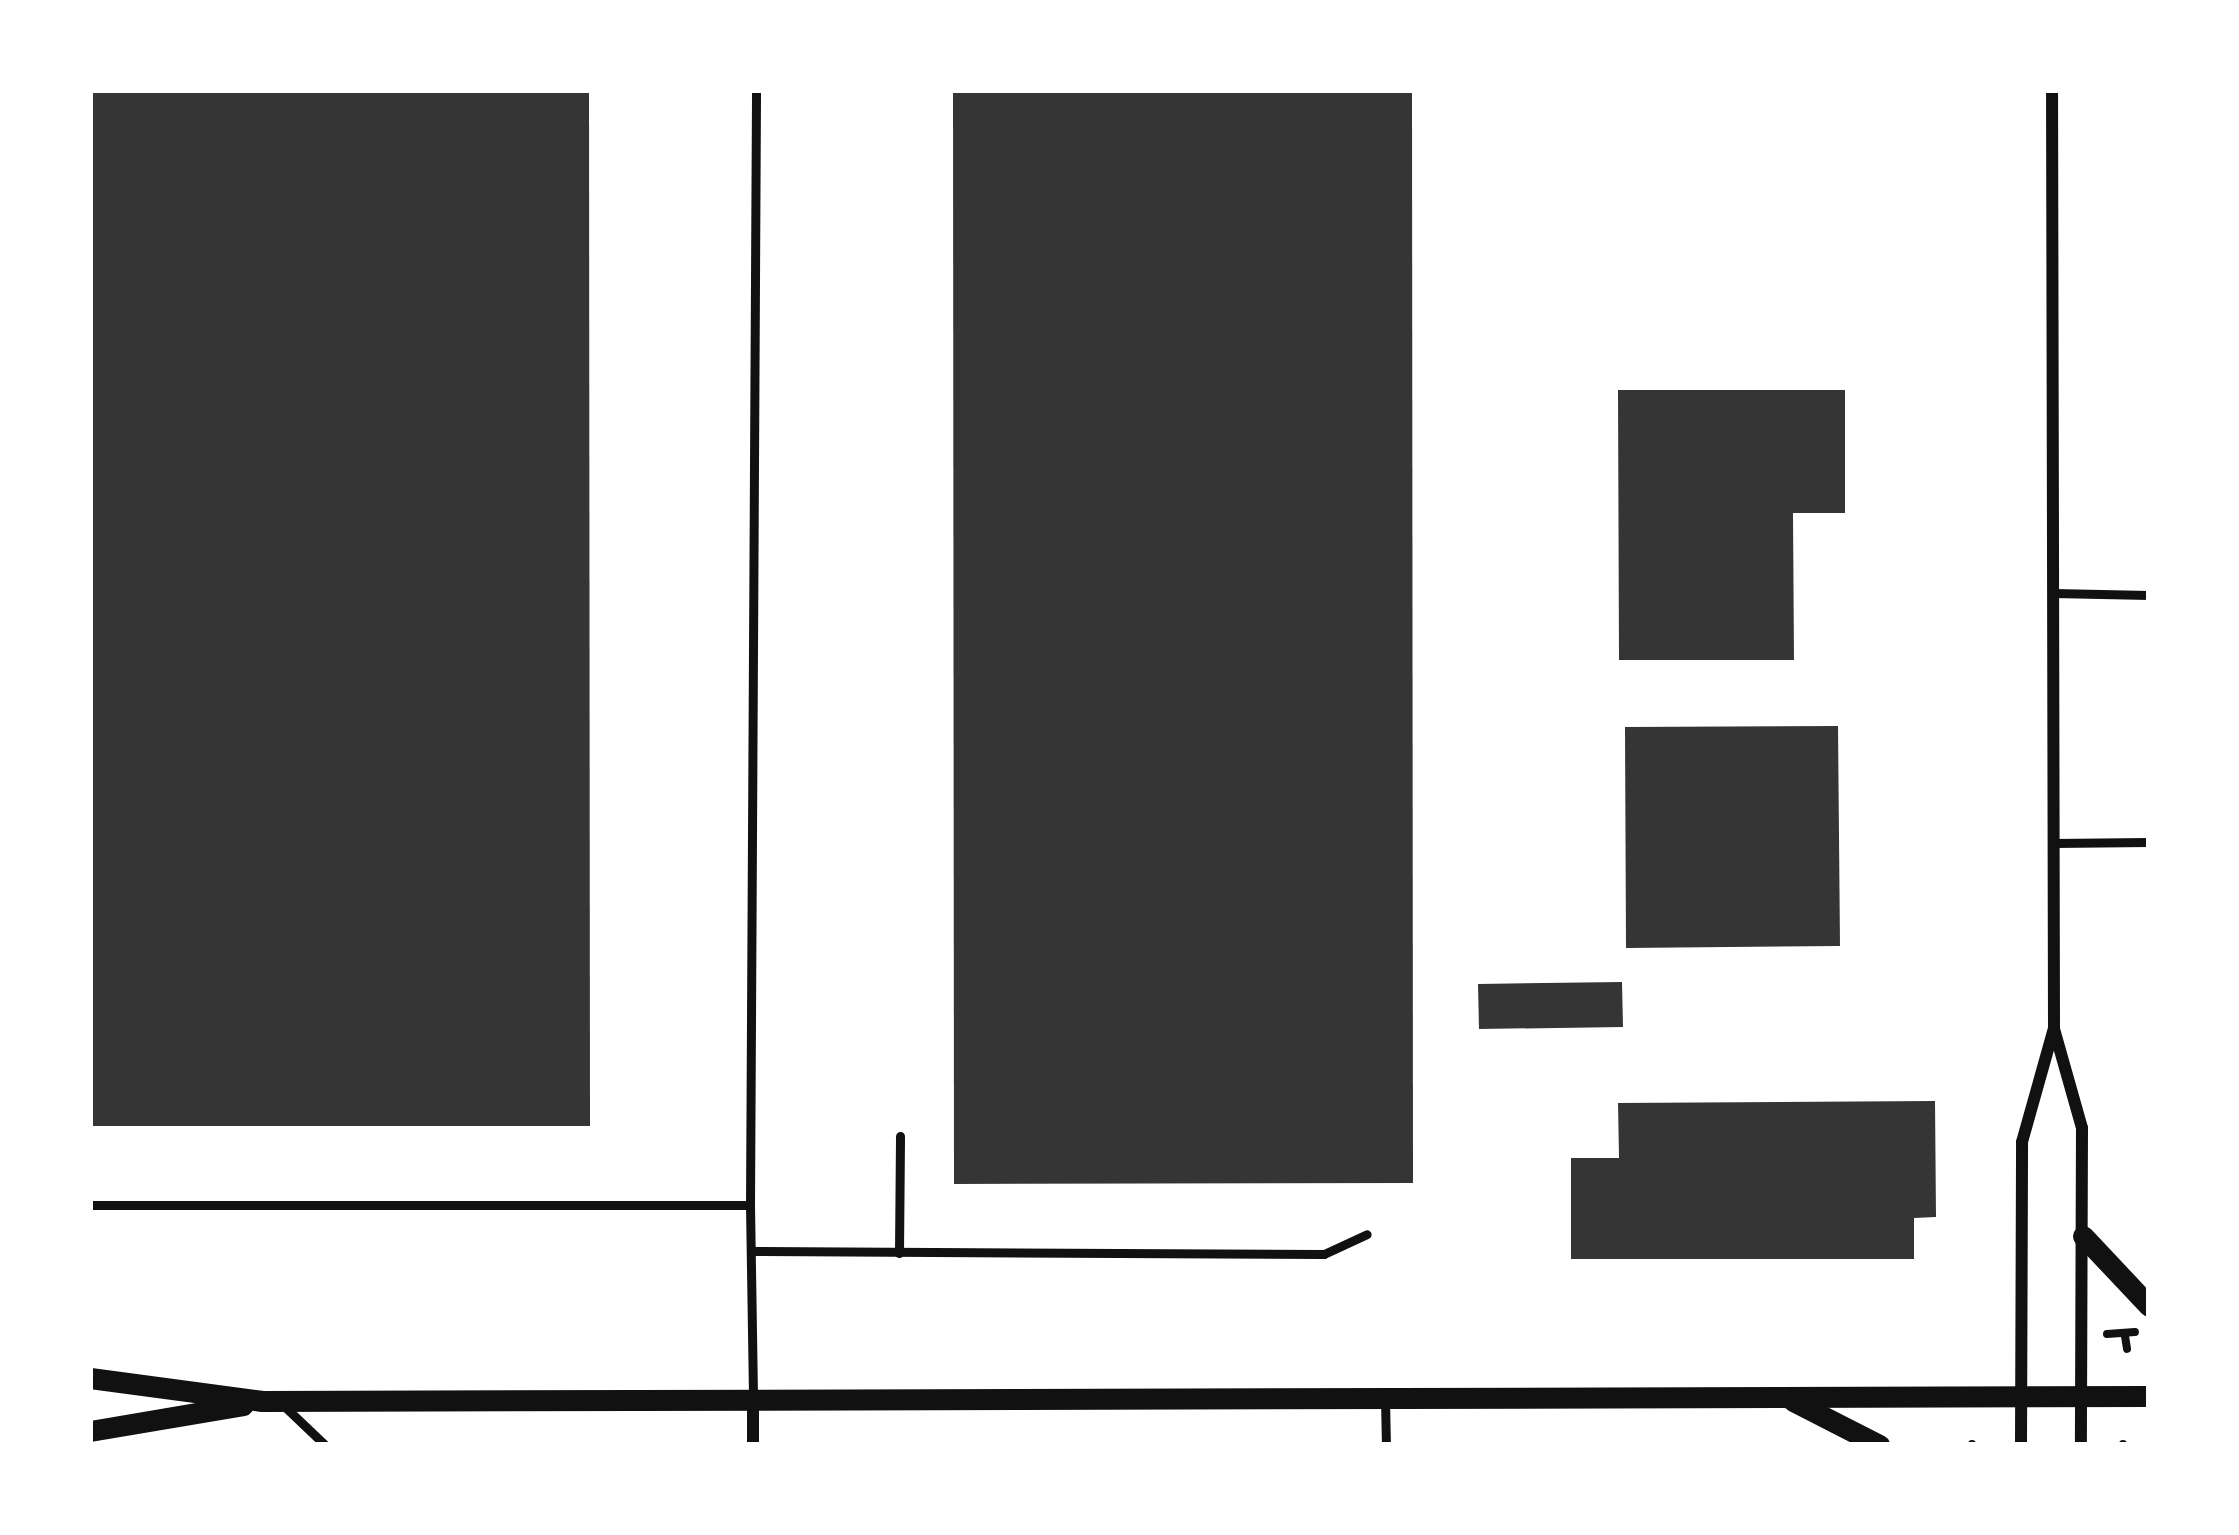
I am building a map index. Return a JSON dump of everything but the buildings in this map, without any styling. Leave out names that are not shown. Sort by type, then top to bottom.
[{"type":"street","points":[[2052,90],[2054,1028],[2082,1128],[2081,1445]]},
{"type":"street","points":[[2021,1445],[2023,1142],[2054,1028]]},
{"type":"street","points":[[2083,1236],[2149,1306]]},
{"type":"street","points":[[90,1378],[271,1401],[2149,1396]]},
{"type":"street","points":[[1787,1397],[1879,1445]]},
{"type":"street","points":[[753,1400],[753,1445]]},
{"type":"street","points":[[90,1431],[271,1401]]},
{"type":"lane","points":[[753,1400],[756,90]]},
{"type":"lane","points":[[2053,593],[2149,595]]},
{"type":"lane","points":[[2053,843],[2149,842]]},
{"type":"lane","points":[[898,1253],[900,1136]]},
{"type":"lane","points":[[90,1205],[750,1205]]},
{"type":"lane","points":[[751,1251],[1324,1254],[1367,1234]]},
{"type":"lane","points":[[1385,1399],[1386,1445]]},
{"type":"lane","points":[[271,1401],[325,1445]]},
{"type":"path","points":[[2107,1334],[2125,1336],[2140,1330]]},
{"type":"path","points":[[2125,1336],[2127,1349]]}]
